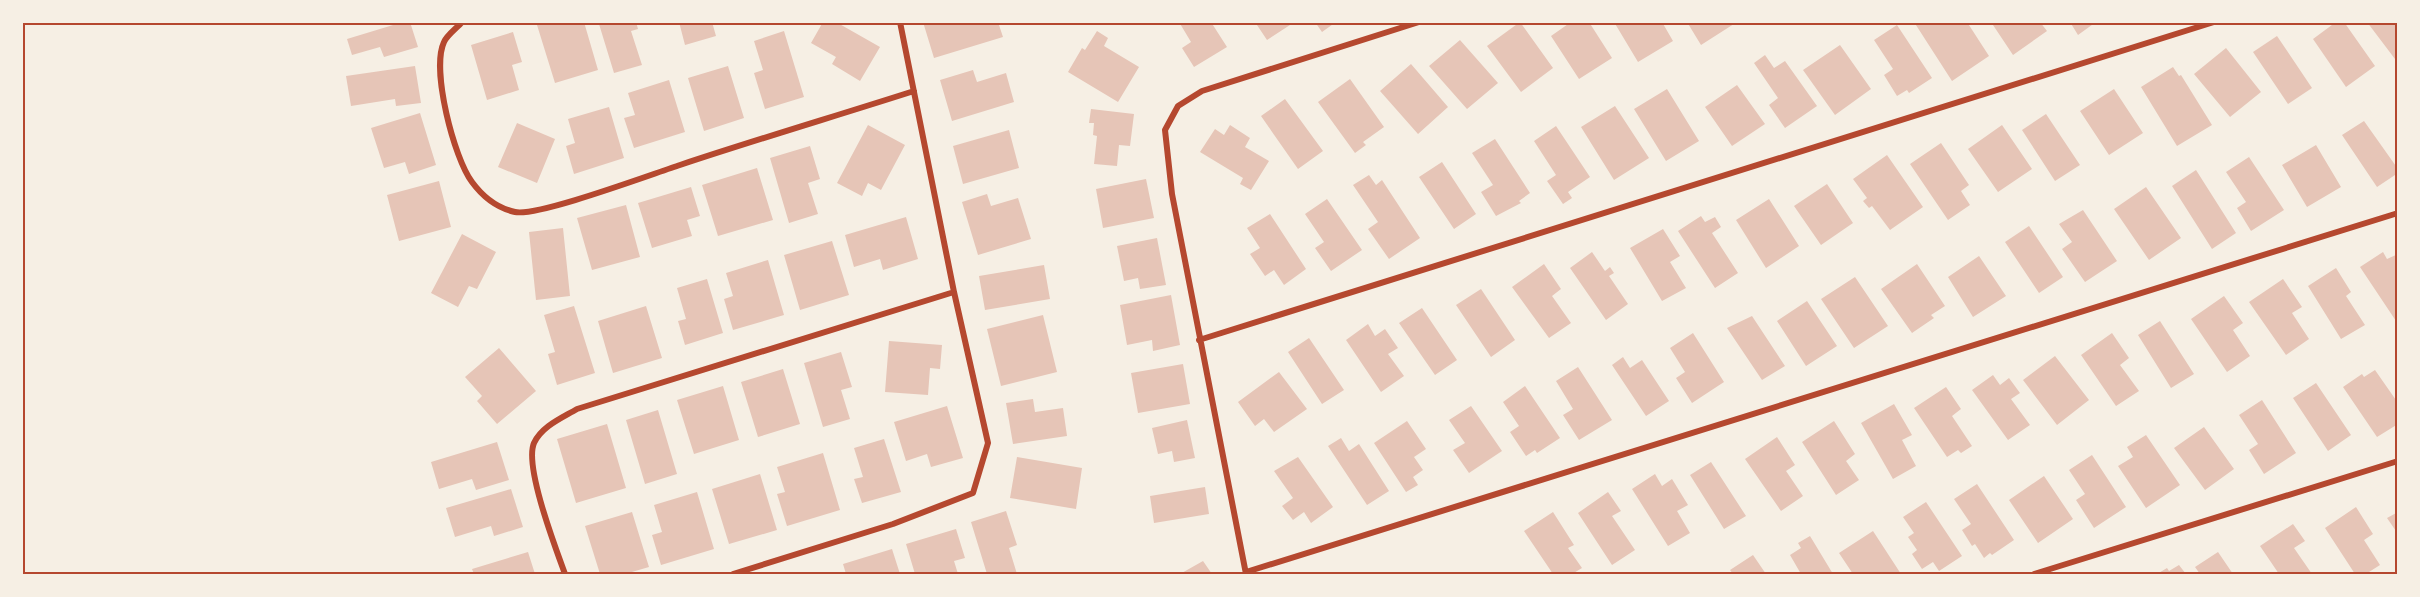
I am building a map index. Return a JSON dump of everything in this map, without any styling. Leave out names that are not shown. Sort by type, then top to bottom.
[{"type":"street","points":[[462,22],[444,42],[439,69],[459,155],[471,180],[489,202],[517,213],[544,209],[914,91]]},
{"type":"street","points":[[733,574],[893,524],[973,493],[988,443],[954,292],[900,22]]},
{"type":"street","points":[[1419,22],[1202,91],[1178,106],[1165,130],[1166,157],[1199,340],[1246,573],[2397,213]]},
{"type":"street","points":[[1199,340],[2214,22]]},
{"type":"street","points":[[565,574],[534,474],[534,444],[550,424],[577,409],[954,292]]},
{"type":"street","points":[[2034,574],[2397,460]]},
{"type":"building","points":[[403,22],[410,22],[418,47],[384,57],[380,47],[352,55],[347,39]]},
{"type":"building","points":[[546,22],[584,22],[598,70],[555,83],[537,25]]},
{"type":"building","points":[[636,22],[638,29],[631,31],[642,65],[614,73],[599,24]]},
{"type":"building","points":[[679,22],[712,22],[716,36],[685,45]]},
{"type":"building","points":[[823,22],[836,22],[880,47],[860,81],[832,64],[836,57],[811,43]]},
{"type":"building","points":[[923,22],[998,22],[1003,37],[934,58]]},
{"type":"building","points":[[1179,22],[1211,22],[1227,47],[1194,67],[1182,48],[1191,42]]},
{"type":"building","points":[[1255,22],[1289,22],[1290,25],[1267,40]]},
{"type":"building","points":[[1315,22],[1336,22],[1322,32]]},
{"type":"building","points":[[1520,22],[1553,68],[1521,92],[1487,46]]},
{"type":"building","points":[[1571,22],[1589,22],[1612,58],[1579,79],[1551,36]]},
{"type":"building","points":[[1614,22],[1662,22],[1673,41],[1638,62]]},
{"type":"building","points":[[1687,22],[1737,22],[1701,45]]},
{"type":"building","points":[[1914,22],[1967,22],[1989,56],[1952,81]]},
{"type":"building","points":[[1991,22],[2040,22],[2047,31],[2013,55]]},
{"type":"building","points":[[2070,22],[2096,22],[2078,35]]},
{"type":"building","points":[[2336,22],[2344,22],[2375,66],[2346,87],[2313,39]]},
{"type":"building","points":[[2367,22],[2398,22],[2398,63]]},
{"type":"building","points":[[1897,25],[1932,78],[1909,93],[1907,90],[1897,96],[1884,75],[1893,69],[1874,40]]},
{"type":"building","points":[[784,31],[804,97],[765,109],[754,73],[763,70],[754,41]]},
{"type":"building","points":[[1097,31],[1108,38],[1104,46],[1139,67],[1118,102],[1068,72],[1082,48],[1085,50]]},
{"type":"building","points":[[513,32],[522,62],[512,65],[519,90],[487,100],[471,45]]},
{"type":"building","points":[[2277,36],[2312,88],[2288,104],[2253,52]]},
{"type":"building","points":[[1460,40],[1498,83],[1467,109],[1429,66]]},
{"type":"building","points":[[1840,45],[1871,89],[1835,115],[1803,70]]},
{"type":"building","points":[[2226,48],[2261,92],[2230,117],[2194,74]]},
{"type":"building","points":[[1765,55],[1774,68],[1785,61],[1817,106],[1785,128],[1769,105],[1778,98],[1754,63]]},
{"type":"building","points":[[1411,64],[1448,107],[1418,134],[1380,91]]},
{"type":"building","points":[[415,66],[421,103],[396,106],[395,99],[351,106],[346,76]]},
{"type":"building","points":[[728,66],[744,118],[704,131],[688,78]]},
{"type":"building","points":[[2173,67],[2179,76],[2181,75],[2212,125],[2177,146],[2141,87]]},
{"type":"building","points":[[973,70],[977,82],[1006,73],[1014,102],[952,121],[940,80]]},
{"type":"building","points":[[1350,79],[1384,127],[1363,142],[1366,145],[1355,153],[1318,102]]},
{"type":"building","points":[[669,80],[685,132],[634,148],[624,118],[635,115],[628,93]]},
{"type":"building","points":[[1737,85],[1765,124],[1732,146],[1705,107]]},
{"type":"building","points":[[1667,89],[1699,141],[1666,161],[1634,109]]},
{"type":"building","points":[[2114,89],[2143,133],[2109,155],[2080,111]]},
{"type":"building","points":[[1285,99],[1323,151],[1298,169],[1261,116]]},
{"type":"building","points":[[1615,106],[1649,158],[1614,180],[1581,127]]},
{"type":"building","points":[[609,107],[624,158],[574,174],[566,146],[575,143],[568,119]]},
{"type":"building","points":[[1091,109],[1134,114],[1130,146],[1119,145],[1117,166],[1094,164],[1097,136],[1093,135],[1094,123],[1089,123]]},
{"type":"building","points":[[420,113],[436,165],[409,174],[405,162],[384,168],[371,128]]},
{"type":"building","points":[[2046,114],[2080,165],[2055,181],[2022,130]]},
{"type":"building","points":[[2364,121],[2398,169],[2398,173],[2377,187],[2342,135]]},
{"type":"building","points":[[517,123],[555,139],[537,183],[498,167]]},
{"type":"building","points":[[868,125],[905,145],[881,190],[868,183],[862,196],[837,183]]},
{"type":"building","points":[[1230,125],[1250,138],[1245,147],[1269,161],[1251,190],[1240,184],[1243,178],[1200,152],[1215,129],[1224,135]]},
{"type":"building","points":[[2002,125],[2032,169],[1998,192],[1968,149]]},
{"type":"building","points":[[1556,126],[1590,177],[1568,192],[1572,198],[1563,204],[1547,181],[1556,175],[1534,141]]},
{"type":"building","points":[[1009,130],[1019,168],[963,184],[953,146]]},
{"type":"building","points":[[1495,139],[1530,193],[1519,201],[1521,203],[1496,216],[1481,192],[1493,185],[1472,153]]},
{"type":"building","points":[[1941,143],[1969,185],[1961,191],[1970,205],[1948,220],[1910,164]]},
{"type":"building","points":[[2316,145],[2341,187],[2307,207],[2282,165]]},
{"type":"building","points":[[810,146],[820,179],[808,183],[818,214],[789,223],[770,158]]},
{"type":"building","points":[[1887,155],[1923,207],[1890,230],[1872,206],[1869,208],[1863,201],[1867,198],[1853,179]]},
{"type":"building","points":[[2249,157],[2284,210],[2251,231],[2237,208],[2246,202],[2226,172]]},
{"type":"building","points":[[1442,162],[1476,214],[1454,229],[1419,177]]},
{"type":"building","points":[[757,168],[773,220],[718,236],[702,185]]},
{"type":"building","points":[[2196,170],[2236,233],[2212,249],[2172,186]]},
{"type":"building","points":[[1369,175],[1376,185],[1382,180],[1420,238],[1389,259],[1368,229],[1378,222],[1353,185]]},
{"type":"building","points":[[1146,179],[1154,218],[1103,228],[1096,189]]},
{"type":"building","points":[[439,181],[451,227],[399,241],[387,195]]},
{"type":"building","points":[[1827,184],[1853,223],[1821,245],[1794,206]]},
{"type":"building","points":[[691,187],[700,216],[687,220],[692,236],[652,248],[638,203]]},
{"type":"building","points":[[2146,187],[2181,238],[2149,260],[2114,209]]},
{"type":"building","points":[[987,194],[991,206],[1018,198],[1031,239],[978,255],[962,202]]},
{"type":"building","points":[[1327,199],[1362,250],[1331,271],[1315,248],[1324,242],[1305,214]]},
{"type":"building","points":[[1769,199],[1799,246],[1766,268],[1736,220]]},
{"type":"building","points":[[626,205],[640,257],[592,270],[577,218]]},
{"type":"building","points":[[2083,210],[2117,261],[2085,282],[2062,249],[2072,242],[2059,224]]},
{"type":"building","points":[[1270,214],[1306,269],[1284,285],[1274,270],[1265,276],[1250,254],[1260,248],[1247,228]]},
{"type":"building","points":[[1701,216],[1705,222],[1715,217],[1721,227],[1712,233],[1738,273],[1715,288],[1678,231]]},
{"type":"building","points":[[906,217],[918,259],[883,270],[880,259],[854,267],[845,235]]},
{"type":"building","points":[[2029,226],[2063,277],[2039,293],[2005,242]]},
{"type":"building","points":[[563,228],[570,296],[536,300],[529,232]]},
{"type":"building","points":[[1663,229],[1680,256],[1670,262],[1686,288],[1662,301],[1630,248]]},
{"type":"building","points":[[462,234],[496,252],[477,289],[469,286],[458,307],[431,293]]},
{"type":"building","points":[[1157,238],[1166,285],[1140,289],[1138,278],[1124,281],[1117,246]]},
{"type":"building","points":[[832,241],[849,295],[800,310],[784,255]]},
{"type":"building","points":[[1592,252],[1605,271],[1610,267],[1614,273],[1609,276],[1628,304],[1606,320],[1570,268]]},
{"type":"building","points":[[2383,252],[2387,259],[2398,254],[2398,324],[2360,267]]},
{"type":"building","points":[[1979,256],[2006,296],[1973,317],[1948,277]]},
{"type":"building","points":[[768,260],[784,315],[733,330],[724,299],[733,296],[726,273]]},
{"type":"building","points":[[1544,264],[1561,289],[1552,296],[1571,323],[1549,338],[1512,287]]},
{"type":"building","points":[[1917,264],[1945,306],[1931,315],[1934,318],[1912,333],[1881,289]]},
{"type":"building","points":[[1044,265],[1050,299],[985,310],[979,276]]},
{"type":"building","points":[[2336,268],[2351,292],[2346,296],[2365,325],[2341,339],[2308,286]]},
{"type":"building","points":[[1855,277],[1888,326],[1854,348],[1821,299]]},
{"type":"building","points":[[707,279],[723,333],[685,345],[678,321],[686,319],[677,288]]},
{"type":"building","points":[[2283,279],[2302,307],[2292,313],[2309,339],[2286,355],[2249,302]]},
{"type":"building","points":[[1481,289],[1515,340],[1491,357],[1456,305]]},
{"type":"building","points":[[1171,295],[1180,345],[1153,351],[1152,340],[1127,345],[1120,305]]},
{"type":"building","points":[[2224,296],[2243,323],[2233,330],[2250,356],[2227,372],[2191,319]]},
{"type":"building","points":[[1807,301],[1837,346],[1806,366],[1777,321]]},
{"type":"building","points":[[574,306],[595,373],[557,385],[548,354],[555,352],[544,315]]},
{"type":"building","points":[[646,306],[662,358],[613,373],[598,321]]},
{"type":"building","points":[[1422,308],[1457,360],[1435,375],[1399,323]]},
{"type":"building","points":[[1043,315],[1057,372],[1001,386],[987,329]]},
{"type":"building","points":[[1752,316],[1785,366],[1762,380],[1727,328]]},
{"type":"building","points":[[2160,321],[2194,374],[2171,388],[2138,335]]},
{"type":"building","points":[[1368,324],[1375,336],[1385,329],[1398,348],[1388,354],[1404,376],[1381,392],[1346,340]]},
{"type":"building","points":[[1693,333],[1724,382],[1692,403],[1676,378],[1685,372],[1670,348]]},
{"type":"building","points":[[2112,333],[2129,358],[2120,365],[2139,391],[2116,406],[2081,355]]},
{"type":"building","points":[[1309,338],[1344,390],[1322,404],[1288,352]]},
{"type":"building","points":[[889,341],[942,345],[940,369],[930,368],[928,395],[885,392]]},
{"type":"building","points":[[499,348],[536,391],[497,424],[477,401],[482,396],[465,377]]},
{"type":"building","points":[[841,352],[852,387],[841,390],[850,419],[823,427],[804,363]]},
{"type":"building","points":[[2055,356],[2089,400],[2057,425],[2023,380]]},
{"type":"building","points":[[1623,357],[1630,368],[1642,360],[1669,401],[1646,416],[1612,365]]},
{"type":"building","points":[[1183,364],[1190,404],[1138,413],[1131,373]]},
{"type":"building","points":[[1578,367],[1612,420],[1579,440],[1563,415],[1573,409],[1556,381]]},
{"type":"building","points":[[783,369],[800,424],[758,437],[741,382]]},
{"type":"building","points":[[2375,370],[2398,403],[2398,424],[2377,437],[2343,387],[2362,374],[2364,377]]},
{"type":"building","points":[[1279,372],[1307,409],[1274,432],[1264,419],[1255,426],[1238,402]]},
{"type":"building","points":[[1993,375],[2000,385],[2009,378],[2020,393],[2011,399],[2030,425],[2008,440],[1972,390]]},
{"type":"building","points":[[2316,383],[2351,435],[2328,451],[2293,398]]},
{"type":"building","points":[[723,386],[739,440],[694,454],[677,400]]},
{"type":"building","points":[[1525,386],[1560,438],[1537,453],[1535,450],[1526,456],[1510,432],[1519,426],[1503,402]]},
{"type":"building","points":[[1946,387],[1961,409],[1952,416],[1972,446],[1961,453],[1958,450],[1947,457],[1914,408]]},
{"type":"building","points":[[1033,399],[1035,412],[1063,408],[1067,436],[1013,444],[1006,403]]},
{"type":"building","points":[[2262,400],[2296,453],[2264,474],[2249,450],[2258,444],[2239,415]]},
{"type":"building","points":[[1894,404],[1912,435],[1902,440],[1916,466],[1893,479],[1861,423]]},
{"type":"building","points":[[947,406],[963,458],[931,467],[927,454],[906,461],[894,422]]},
{"type":"building","points":[[1471,406],[1502,451],[1469,473],[1453,450],[1465,443],[1449,420]]},
{"type":"building","points":[[658,410],[677,474],[645,484],[626,420]]},
{"type":"building","points":[[1187,420],[1195,458],[1174,462],[1172,451],[1158,454],[1152,428]]},
{"type":"building","points":[[1407,421],[1426,449],[1414,457],[1423,470],[1413,477],[1418,485],[1406,492],[1374,443]]},
{"type":"building","points":[[1834,421],[1855,454],[1846,461],[1859,480],[1836,495],[1802,442]]},
{"type":"building","points":[[607,424],[626,488],[576,503],[557,439]]},
{"type":"building","points":[[2204,427],[2234,469],[2205,490],[2174,448]]},
{"type":"building","points":[[2146,435],[2180,485],[2146,508],[2118,466],[2133,457],[2127,447]]},
{"type":"building","points":[[1777,437],[1795,465],[1786,471],[1803,496],[1781,511],[1745,459]]},
{"type":"building","points":[[1341,438],[1349,451],[1359,444],[1389,491],[1367,505],[1328,446]]},
{"type":"building","points":[[884,439],[901,492],[862,503],[854,479],[863,477],[854,448]]},
{"type":"building","points":[[497,442],[509,480],[476,490],[472,479],[439,489],[431,462]]},
{"type":"building","points":[[823,453],[840,510],[787,526],[777,494],[785,492],[777,467]]},
{"type":"building","points":[[2092,455],[2126,507],[2094,528],[2076,500],[2085,494],[2069,470]]},
{"type":"building","points":[[1017,457],[1082,468],[1076,509],[1010,498]]},
{"type":"building","points":[[1298,457],[1333,507],[1311,523],[1304,512],[1293,520],[1282,506],[1293,498],[1274,471]]},
{"type":"building","points":[[1711,462],[1746,516],[1724,529],[1690,475]]},
{"type":"building","points":[[760,474],[777,530],[729,544],[712,489]]},
{"type":"building","points":[[1655,474],[1662,486],[1672,479],[1688,505],[1677,511],[1690,533],[1668,546],[1632,489]]},
{"type":"building","points":[[2044,476],[2073,519],[2038,543],[2009,500]]},
{"type":"building","points":[[1977,484],[2014,540],[1984,558],[1975,544],[1972,546],[1962,530],[1971,524],[1954,499]]},
{"type":"building","points":[[1205,487],[1209,514],[1154,523],[1150,496]]},
{"type":"building","points":[[511,489],[523,527],[494,536],[491,526],[455,537],[446,508]]},
{"type":"building","points":[[697,492],[714,549],[661,565],[652,535],[662,532],[654,505]]},
{"type":"building","points":[[1608,492],[1621,511],[1612,516],[1635,550],[1612,565],[1578,513]]},
{"type":"building","points":[[1926,502],[1962,556],[1939,571],[1933,562],[1922,569],[1912,554],[1917,550],[1908,537],[1914,533],[1903,517]]},
{"type":"building","points":[[2356,507],[2373,534],[2364,540],[2380,565],[2369,572],[2371,574],[2355,574],[2325,528]]},
{"type":"building","points":[[1006,511],[1017,545],[1009,548],[1017,574],[987,574],[971,522]]},
{"type":"building","points":[[632,512],[649,567],[625,574],[600,574],[585,526]]},
{"type":"building","points":[[1553,512],[1574,545],[1568,548],[1582,568],[1572,574],[1553,574],[1524,531]]},
{"type":"building","points":[[2398,512],[2398,534],[2387,518]]},
{"type":"building","points":[[2293,524],[2305,541],[2294,548],[2312,574],[2279,574],[2260,546]]},
{"type":"building","points":[[956,529],[965,558],[954,561],[958,574],[915,574],[906,544]]},
{"type":"building","points":[[1873,531],[1901,574],[1853,574],[1839,553]]},
{"type":"building","points":[[1810,536],[1833,574],[1801,574],[1790,555],[1801,548],[1798,543]]},
{"type":"building","points":[[892,549],[900,574],[846,574],[843,564]]},
{"type":"building","points":[[528,552],[535,574],[474,574],[472,569]]},
{"type":"building","points":[[2218,552],[2233,574],[2200,574],[2195,567]]},
{"type":"building","points":[[1753,555],[1766,574],[1733,574],[1730,570]]},
{"type":"building","points":[[1203,561],[1212,574],[1180,574]]},
{"type":"building","points":[[2179,565],[2186,574],[2157,574],[2167,568],[2169,571]]}]
